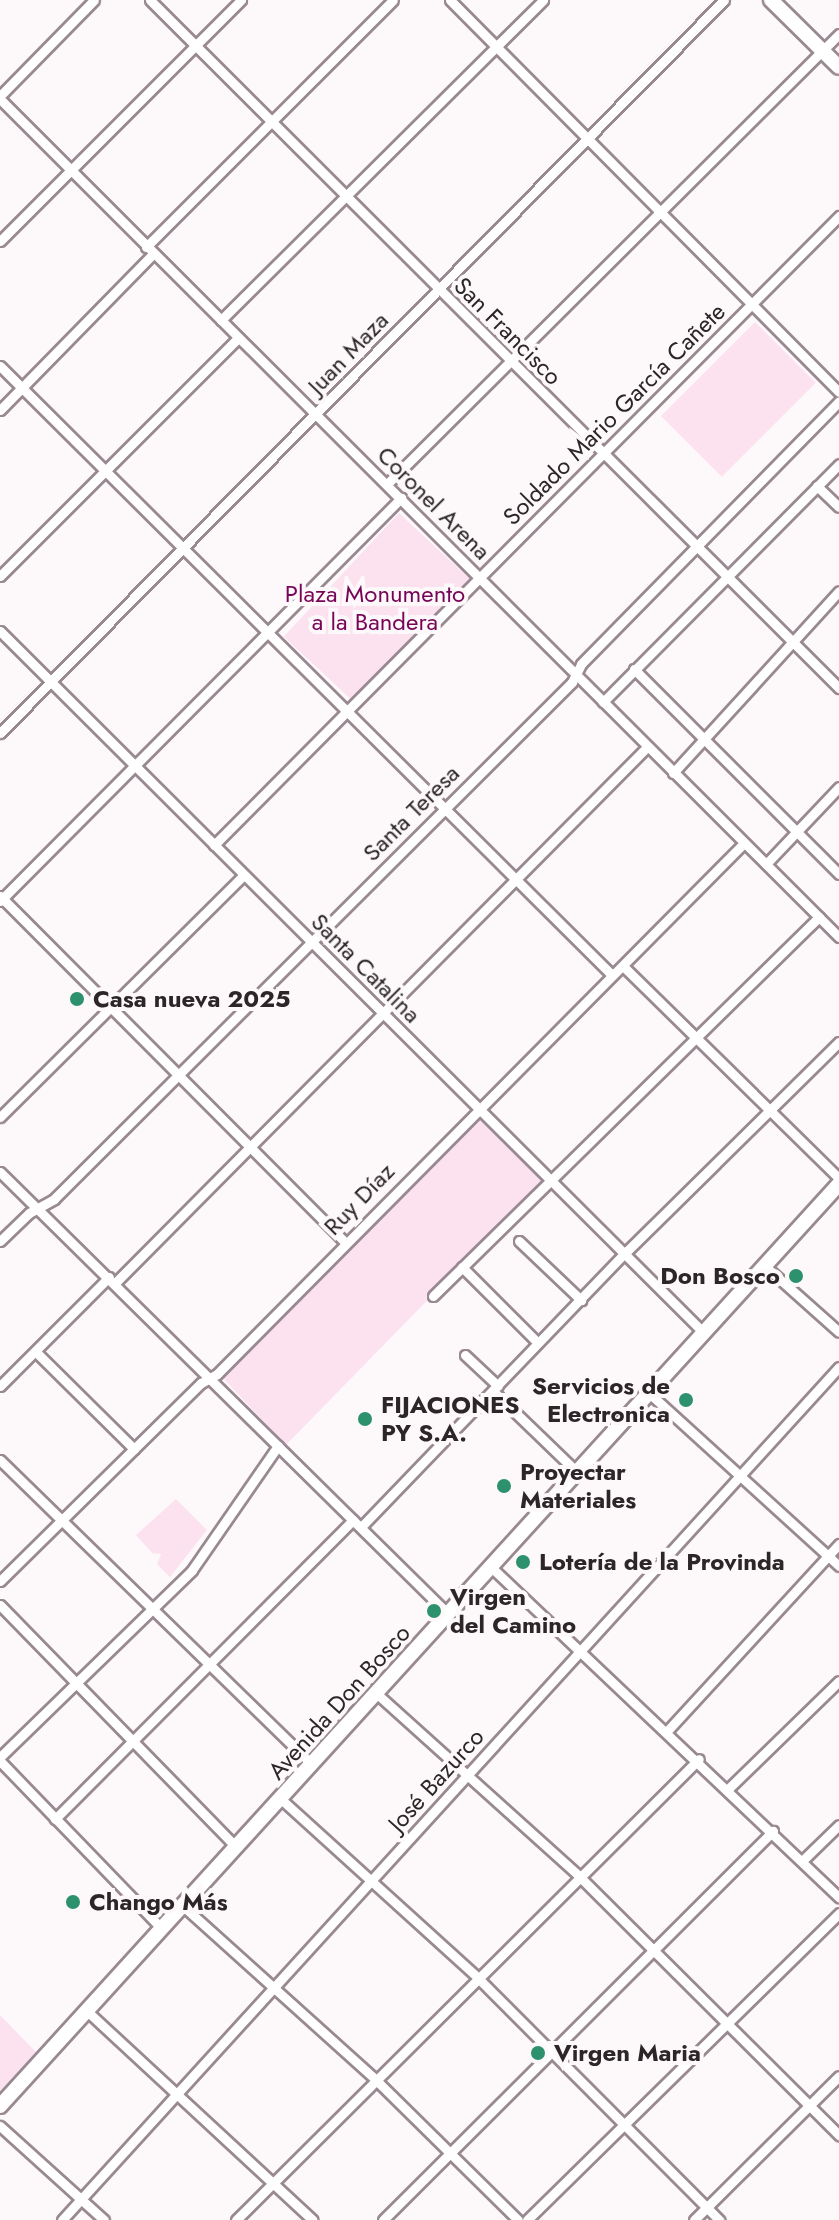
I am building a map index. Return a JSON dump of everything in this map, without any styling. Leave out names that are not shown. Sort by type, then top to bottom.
[{"type":"main road","points":[[771,0],[839,67]]},
{"type":"main road","name":"Avenida Don Bosco","points":[[0,2106],[282,1800],[311,1764],[839,1181]]},
{"type":"street","points":[[0,97],[94,0]]},
{"type":"street","name":"San Francisco","points":[[150,0],[839,688]]},
{"type":"street","points":[[0,241],[241,0]]},
{"type":"street","points":[[0,410],[271,121],[393,0]]},
{"type":"street","points":[[450,0],[839,392]]},
{"type":"street","points":[[221,320],[543,0]]},
{"type":"street","name":"Juan Maza","points":[[0,733],[724,0]]},
{"type":"street","points":[[387,484],[839,34]]},
{"type":"street","name":"Coronel Arena","points":[[0,97],[839,937]]},
{"type":"street","name":"Soldado Mario García Cañete","points":[[214,845],[839,216]]},
{"type":"street","points":[[0,576],[238,338]]},
{"type":"street","points":[[0,366],[108,470],[268,634],[612,975]]},
{"type":"street","name":"Santa Teresa","points":[[0,1241],[37,1208],[54,1199],[179,1074],[576,675],[696,546],[839,401]]},
{"type":"street","points":[[603,702],[839,464]]},
{"type":"street","points":[[817,486],[839,507]]},
{"type":"street","points":[[345,1242],[1,898],[401,498]]},
{"type":"street","points":[[673,773],[839,591]]},
{"type":"street","name":"Santa Catalina","points":[[0,631],[704,1333]]},
{"type":"street","points":[[634,669],[839,874]]},
{"type":"street","points":[[0,1386],[252,1148],[647,747]]},
{"type":"street","points":[[766,864],[839,787]]},
{"type":"street","name":"Ruy Díaz","points":[[0,1581],[210,1377],[744,843]]},
{"type":"street","points":[[0,1117],[243,876]]},
{"type":"street","points":[[433,1296],[819,917]]},
{"type":"street","points":[[623,966],[839,1181]]},
{"type":"street","points":[[361,1527],[626,1252],[839,1042]]},
{"type":"street","points":[[0,1172],[448,1614]]},
{"type":"street","points":[[519,1241],[581,1300]]},
{"type":"street","points":[[765,1266],[839,1332]]},
{"type":"street","points":[[462,1267],[538,1343]]},
{"type":"street","points":[[36,1352],[134,1449]]},
{"type":"street","points":[[465,1355],[577,1472]]},
{"type":"street","name":"José Bazurco","points":[[62,2220],[839,1367]]},
{"type":"street","points":[[649,1393],[839,1566]]},
{"type":"street","points":[[162,1929],[0,1759],[75,1681],[192,1570],[278,1446]]},
{"type":"street","points":[[0,1460],[311,1764]]},
{"type":"street","points":[[55,1819],[353,1520]]},
{"type":"street","points":[[668,1730],[839,1544]]},
{"type":"street","points":[[491,1567],[699,1759],[839,1897]]},
{"type":"street","points":[[0,1605],[237,1848]]},
{"type":"street","points":[[729,1788],[839,1681]]},
{"type":"street","points":[[376,1693],[580,1877],[839,2135]]},
{"type":"street","points":[[236,2220],[699,1759]]},
{"type":"street","points":[[282,1800],[478,1978],[719,2220]]},
{"type":"street","points":[[803,1860],[839,1825]]},
{"type":"street","points":[[383,2220],[549,2051],[773,1831]]},
{"type":"street","points":[[183,1906],[376,2080],[518,2220]]},
{"type":"street","points":[[527,2220],[839,1913]]},
{"type":"street","points":[[88,2012],[313,2220]]},
{"type":"street","points":[[694,2220],[839,2076]]},
{"type":"street","points":[[0,2126],[104,2220]]},
{"type":"green space","points":[[755,322],[816,383],[722,477],[661,416]]},
{"type":"green space","name":"Plaza Monumento a la Bandera","points":[[399,513],[471,580],[355,703],[284,637]]},
{"type":"green space","points":[[478,1115],[541,1176],[541,1184],[286,1445],[221,1376]]},
{"type":"green space","points":[[176,1499],[207,1530],[170,1577],[157,1564],[161,1554],[152,1553],[136,1535]]},
{"type":"green space","points":[[0,2015],[36,2052],[0,2091]]},
{"type":"place","name":"Casa nueva 2025","points":[[77,999]]},
{"type":"place","name":"Don Bosco","points":[[796,1276]]},
{"type":"place","name":"Servicios de Electronica","points":[[686,1400]]},
{"type":"place","name":"FIJACIONES PY S.A.","points":[[365,1419]]},
{"type":"place","name":"Proyectar Materiales","points":[[504,1486]]},
{"type":"place","name":"Lotería de la Provinda","points":[[523,1562]]},
{"type":"place","name":"Virgen del Camino","points":[[434,1611]]},
{"type":"place","name":"Chango Más","points":[[73,1902]]},
{"type":"place","name":"Virgen Maria","points":[[538,2053]]}]
